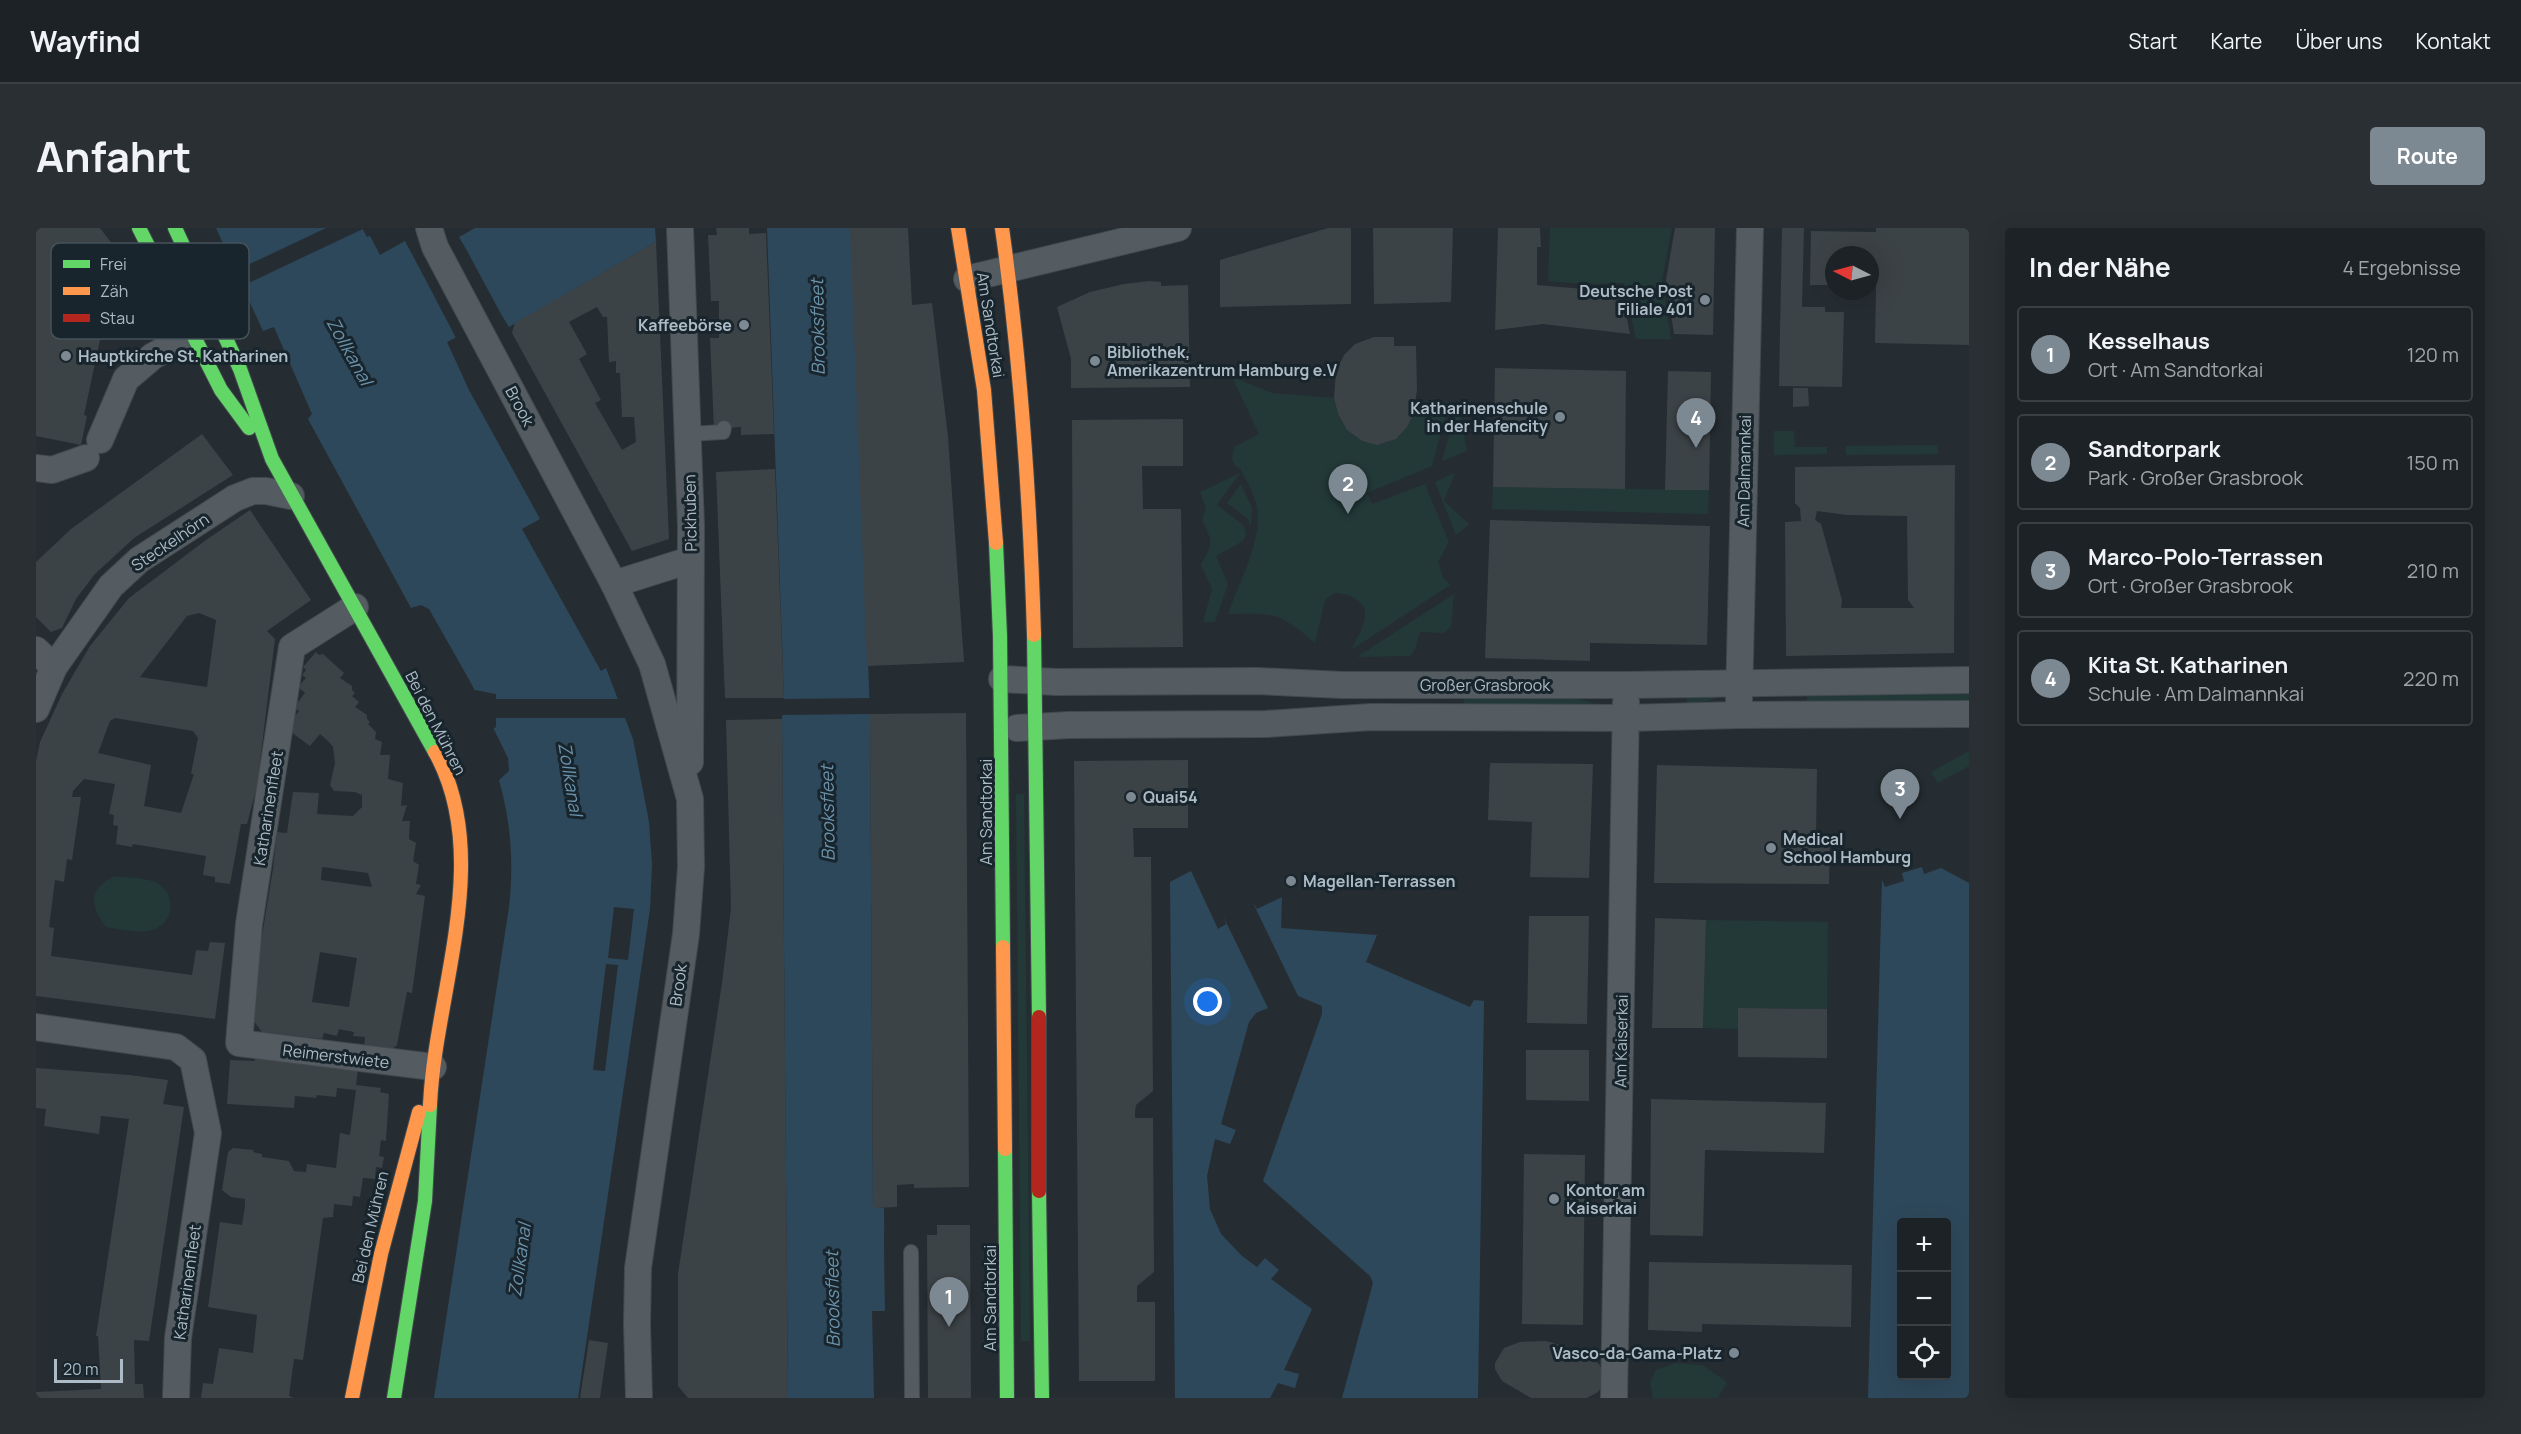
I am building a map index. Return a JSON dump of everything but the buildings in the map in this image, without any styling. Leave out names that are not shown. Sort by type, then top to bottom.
[{"type":"main road","points":[[139,228],[146,243]]},
{"type":"main road","points":[[175,228],[182,243]]},
{"type":"main road","name":"Am Sandtorkai","points":[[958,228],[984,390],[993,489],[1002,680],[1007,1398]]},
{"type":"main road","name":"Am Sandtorkai","points":[[1002,228],[1015,323],[1029,489],[1036,681],[1042,1398]]},
{"type":"main road","points":[[194,339],[221,390],[272,459]]},
{"type":"main road","points":[[226,339],[240,369],[272,459]]},
{"type":"main road","name":"Bei den Mühren","points":[[272,459],[440,761],[455,802],[461,859],[459,896],[433,1067],[428,1173],[394,1398]]},
{"type":"main road","name":"Bei den Mühren","points":[[352,1398],[373,1288],[401,1169],[433,1067]]},
{"type":"street","name":"Brook","points":[[429,228],[442,260],[614,584],[652,664],[690,799],[691,867],[686,934],[638,1268],[639,1398]]},
{"type":"street","name":"Pickhuben","points":[[681,228],[690,560],[690,799]]},
{"type":"street","points":[[967,279],[1178,228]]},
{"type":"street","name":"Am Dalmannkai","points":[[1739,715],[1750,228]]},
{"type":"street","points":[[36,468],[52,470],[93,449],[126,379],[153,356],[185,339]]},
{"type":"street","name":"Steckelhörn","points":[[36,709],[54,667],[111,586],[139,560],[235,498],[253,491],[291,496]]},
{"type":"street","points":[[614,584],[690,560]]},
{"type":"street","name":"Katharinenfleet","points":[[239,1043],[249,924],[292,647],[354,607]]},
{"type":"street","points":[[36,650],[54,667]]},
{"type":"street","name":"Großer Grasbrook","points":[[1002,680],[1257,681],[1342,685],[1627,685],[1969,680]]},
{"type":"street","name":"Am Kaiserkai","points":[[1614,1398],[1627,685]]},
{"type":"street","name":"Großer Grasbrook","points":[[1002,729],[1266,724],[1371,717],[1626,718],[1969,714]]},
{"type":"street","name":"Katharinenfleet","points":[[36,1027],[176,1047],[193,1060],[208,1133],[178,1338],[176,1398]]},
{"type":"street","name":"Reimerstwiete","points":[[239,1043],[433,1067]]},
{"type":"lane","points":[[687,434],[723,432],[723,428]]},
{"type":"lane","points":[[911,1252],[912,1398]]},
{"type":"green space","points":[[1550,228],[1672,228],[1662,280],[1671,339],[1636,339],[1624,283],[1584,284],[1548,281]]},
{"type":"green space","points":[[1232,377],[1272,393],[1334,398],[1339,417],[1349,431],[1361,440],[1375,444],[1388,442],[1401,434],[1410,421],[1416,401],[1449,402],[1432,466],[1367,493],[1372,504],[1425,484],[1449,542],[1438,562],[1444,579],[1450,585],[1351,650],[1362,628],[1365,614],[1360,602],[1345,594],[1334,593],[1325,600],[1315,643],[1293,625],[1276,616],[1228,614],[1253,547],[1258,520],[1252,492],[1240,468],[1236,467],[1232,459],[1234,447],[1259,434]]},
{"type":"green space","points":[[1458,404],[1467,451],[1442,461]]},
{"type":"green space","points":[[1774,431],[1794,431],[1795,447],[1827,447],[1827,454],[1774,455]]},
{"type":"green space","points":[[1937,445],[1938,454],[1846,455],[1846,446]]},
{"type":"green space","points":[[1240,473],[1217,505],[1244,526],[1246,534],[1243,541],[1216,556],[1228,584],[1215,622],[1203,622],[1212,589],[1201,565],[1210,542],[1202,520],[1206,508],[1200,492]]},
{"type":"green space","points":[[1455,473],[1444,501],[1469,524],[1456,535],[1435,482]]},
{"type":"green space","points":[[1241,484],[1252,508],[1251,526],[1247,518],[1227,503]]},
{"type":"green space","points":[[1493,487],[1709,490],[1708,514],[1492,509]]},
{"type":"green space","points":[[1454,594],[1451,627],[1444,633],[1420,632],[1415,649],[1410,656],[1357,657]]},
{"type":"green space","points":[[1687,691],[1721,695],[1687,707]]},
{"type":"green space","points":[[1807,691],[1851,695],[1969,693],[1969,700],[1851,702],[1807,706]]},
{"type":"green space","points":[[1539,693],[1572,697],[1604,708],[1464,705],[1464,698],[1495,698]]},
{"type":"green space","points":[[1969,751],[1969,766],[1938,783],[1931,772]]},
{"type":"green space","points":[[1016,794],[1024,794],[1030,1341],[1021,1341]]},
{"type":"green space","points":[[115,876],[147,880],[164,888],[170,902],[170,910],[163,924],[148,931],[106,927],[97,912],[94,898],[100,886]]},
{"type":"green space","points":[[1706,920],[1828,922],[1827,1009],[1738,1008],[1738,1029],[1703,1028]]},
{"type":"green space","points":[[1675,1363],[1702,1365],[1727,1382],[1718,1398],[1653,1398],[1650,1382],[1656,1370]]},
{"type":"water","name":"Zollkanal","points":[[216,228],[362,228],[367,237],[370,236],[380,255],[405,241],[421,271],[465,247],[459,237],[475,228],[655,228],[656,242],[509,327],[501,314],[447,342],[469,390],[540,519],[522,529],[601,671],[606,668],[633,739],[649,822],[652,864],[650,909],[578,1398],[434,1398],[509,907],[510,843],[499,780],[509,771],[508,758],[471,683],[429,609],[421,605],[411,608],[308,419],[312,414],[274,327],[263,331],[249,300],[249,243],[223,243]]},
{"type":"water","name":"Brooksfleet","points":[[767,228],[850,228],[852,241],[870,714],[873,1207],[884,1208],[885,1311],[872,1311],[874,1398],[788,1398],[782,719],[784,698]]},
{"type":"water","points":[[1922,867],[1924,874],[1941,868],[1969,883],[1969,1398],[1868,1398],[1882,880],[1885,887],[1904,881],[1902,873]]},
{"type":"water","points":[[1191,871],[1218,929],[1226,924],[1224,918],[1253,903],[1257,909],[1282,897],[1281,928],[1377,935],[1366,962],[1470,1007],[1474,1000],[1484,1001],[1478,1398],[1175,1398],[1170,882]]},
{"type":"pier","points":[[326,228],[365,228],[249,283],[249,264]]},
{"type":"pier","points":[[465,247],[501,314],[456,338],[421,271]]},
{"type":"pier","points":[[470,689],[496,694],[496,699],[621,699],[628,718],[496,718],[496,727],[491,730]]},
{"type":"pier","points":[[872,698],[873,714],[779,715],[781,699]]},
{"type":"pier","points":[[1253,903],[1298,996],[1322,1006],[1322,1014],[1263,1181],[1370,1276],[1373,1283],[1342,1398],[1270,1398],[1278,1383],[1295,1388],[1299,1374],[1284,1370],[1312,1309],[1271,1279],[1279,1270],[1265,1258],[1257,1267],[1242,1256],[1221,1234],[1210,1209],[1207,1176],[1215,1139],[1230,1144],[1236,1130],[1221,1124],[1249,1022],[1256,1013],[1268,1008],[1224,918]]},
{"type":"pier","points":[[614,907],[634,909],[628,960],[608,958]]},
{"type":"pier","points":[[606,964],[618,965],[605,1071],[593,1070]]},
{"type":"pier","points":[[884,1233],[887,1233],[888,1311],[885,1311]]},
{"type":"traffic: fast","points":[[139,228],[147,243]]},
{"type":"traffic: fast","points":[[175,228],[182,243]]},
{"type":"traffic: fast","points":[[195,339],[221,390],[249,428]]},
{"type":"traffic: fast","points":[[226,339],[240,369],[272,459],[435,752]]},
{"type":"traffic: fast","points":[[996,543],[1000,636],[1003,947]]},
{"type":"traffic: fast","points":[[1034,635],[1039,1017]]},
{"type":"traffic: fast","points":[[394,1398],[425,1201],[430,1105]]},
{"type":"traffic: fast","points":[[1005,1149],[1007,1398]]},
{"type":"traffic: fast","points":[[1039,1191],[1042,1398]]},
{"type":"traffic: slow","points":[[958,228],[984,390],[996,543]]},
{"type":"traffic: slow","points":[[1002,228],[1024,431],[1034,635]]},
{"type":"traffic: slow","points":[[430,1105],[434,1062],[457,926],[461,880],[460,836],[452,793],[435,752]]},
{"type":"traffic: slow","points":[[1003,947],[1005,1149]]},
{"type":"traffic: slow","points":[[352,1398],[381,1254],[419,1112]]},
{"type":"traffic: jam","points":[[1039,1017],[1039,1191]]},
{"type":"place","name":"Deutsche Post Filiale 401","points":[[1705,300]]},
{"type":"place","name":"Kaffeebörse","points":[[744,325]]},
{"type":"place","name":"Hauptkirche St. Katharinen","points":[[66,356]]},
{"type":"place","name":"Bibliothek, Amerikazentrum Hamburg e.V","points":[[1095,361]]},
{"type":"place","name":"Katharinenschule in der Hafencity","points":[[1560,417]]},
{"type":"place","name":"Kita St. Katharinen","points":[[1696,448]]},
{"type":"place","name":"Sandtorpark","points":[[1348,514]]},
{"type":"place","name":"Quai54","points":[[1131,797]]},
{"type":"place","name":"Marco-Polo-Terrassen","points":[[1900,819]]},
{"type":"place","name":"Medical School Hamburg","points":[[1771,848]]},
{"type":"place","name":"Magellan-Terrassen","points":[[1291,881]]},
{"type":"place","name":"Kontor am Kaiserkai","points":[[1554,1199]]},
{"type":"place","name":"Kesselhaus","points":[[949,1327]]},
{"type":"place","name":"Vasco-da-Gama-Platz","points":[[1734,1353]]}]
